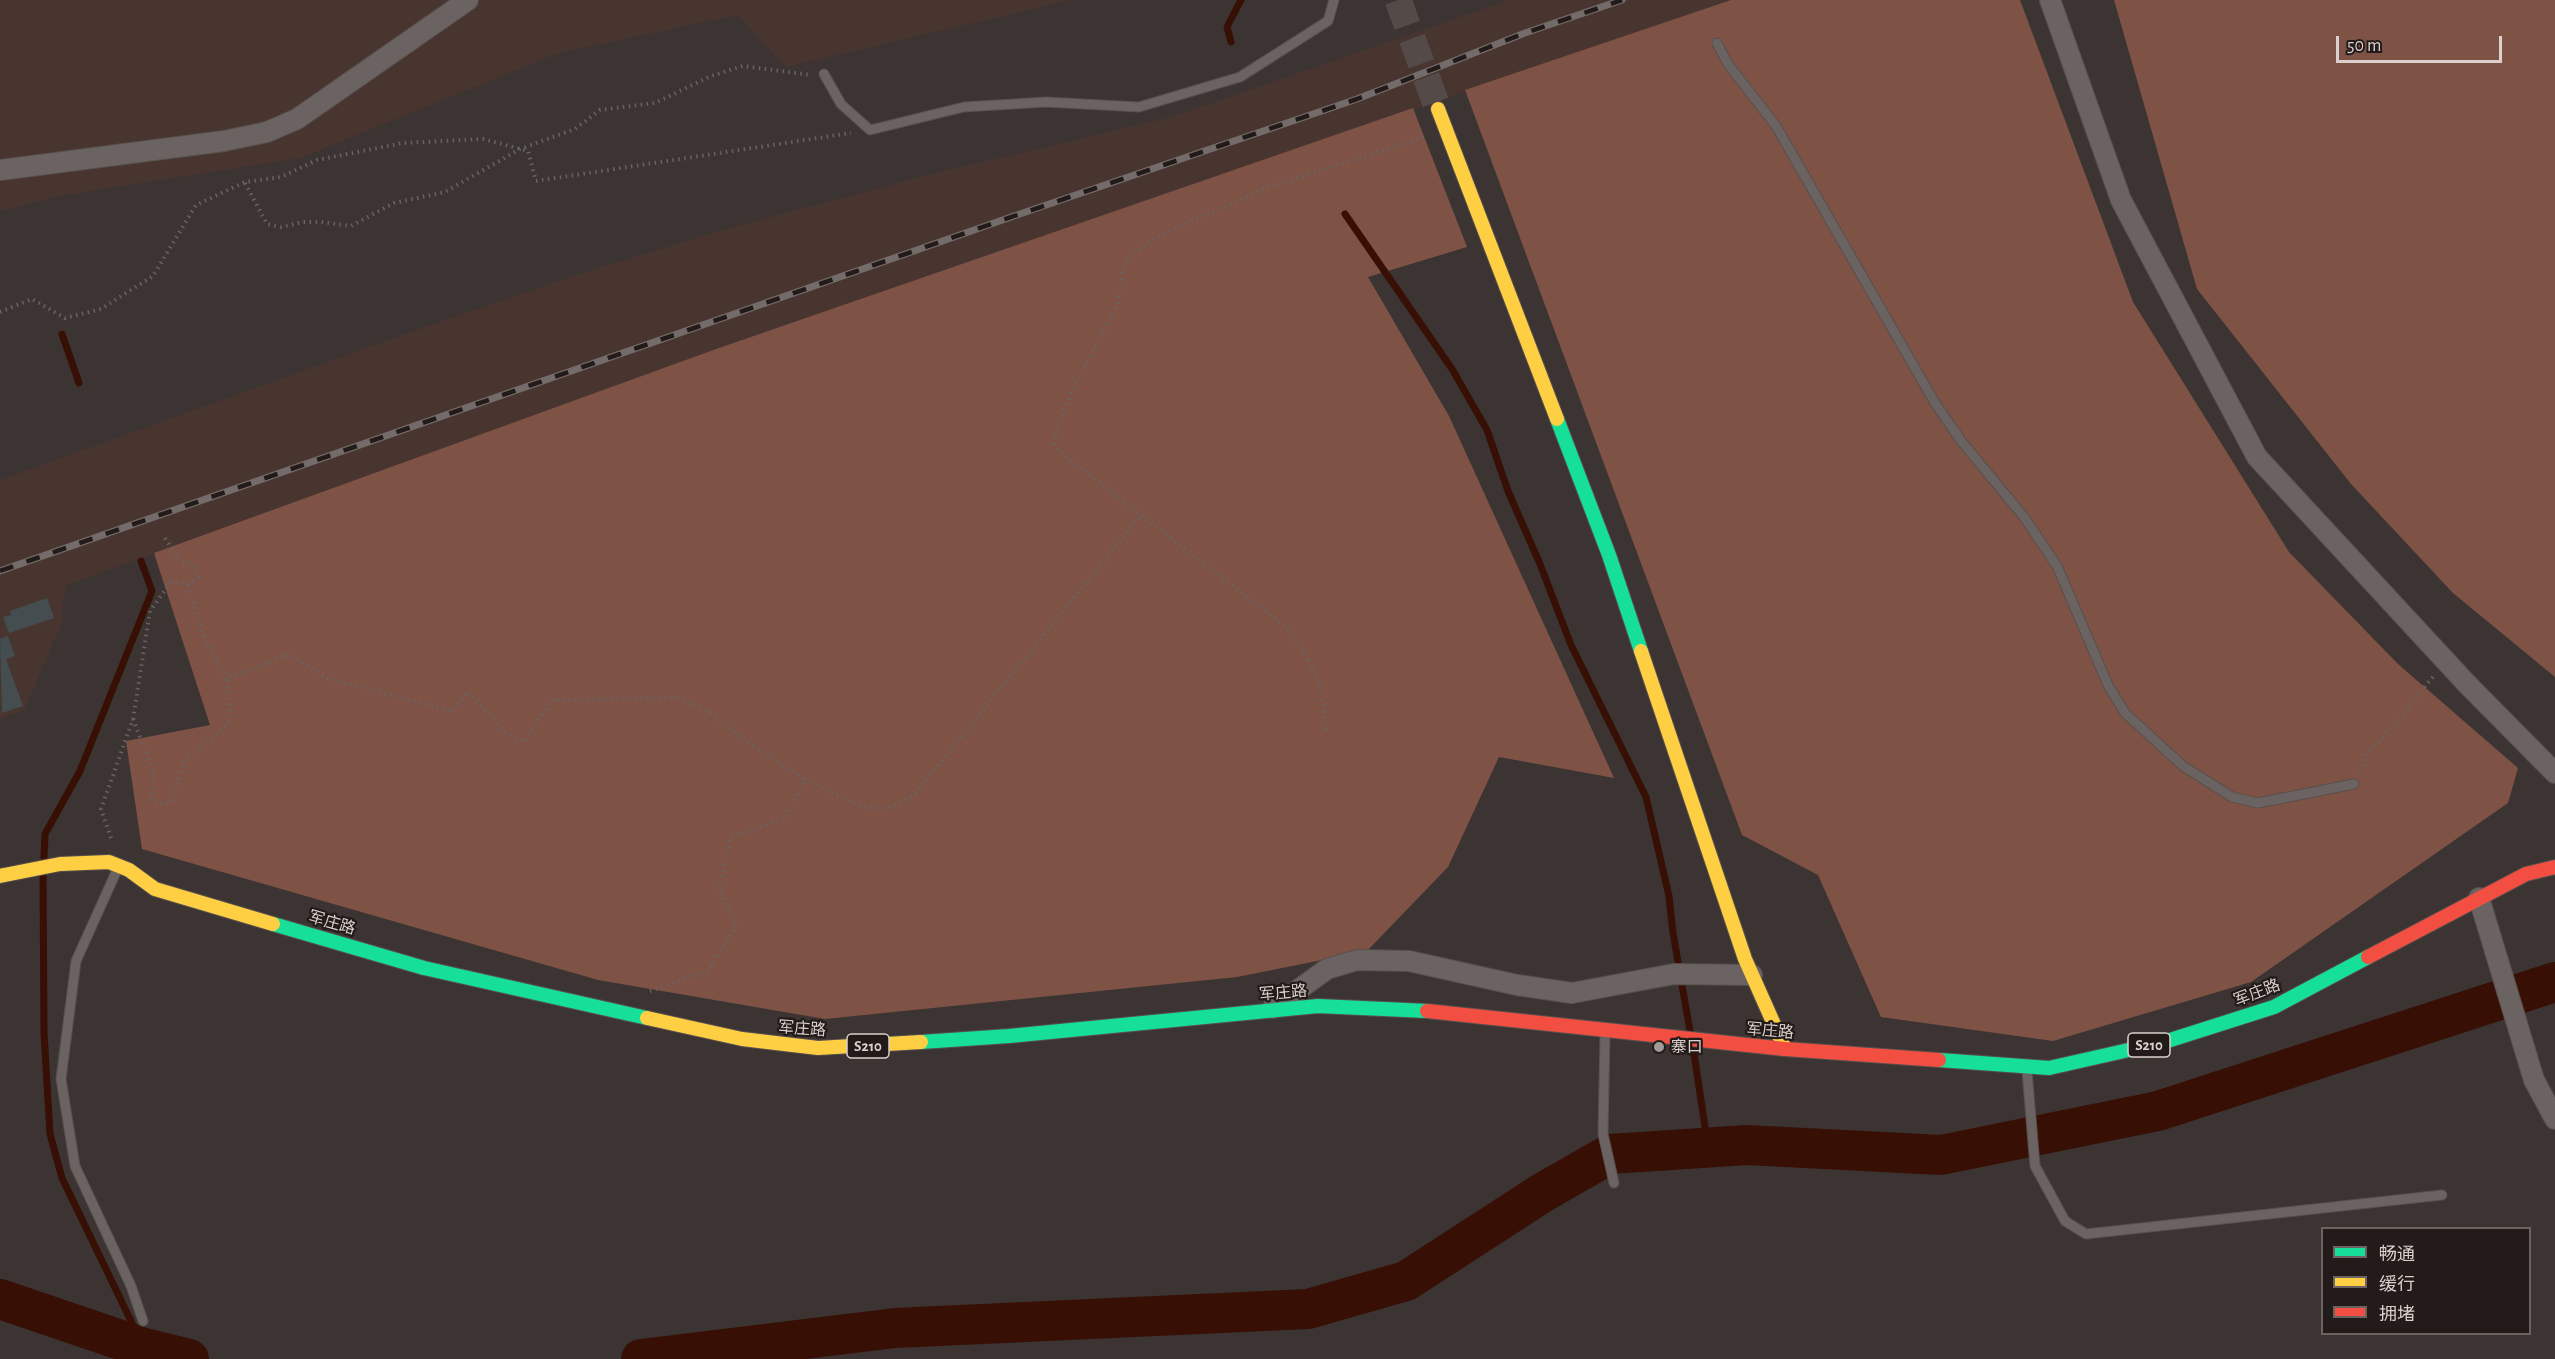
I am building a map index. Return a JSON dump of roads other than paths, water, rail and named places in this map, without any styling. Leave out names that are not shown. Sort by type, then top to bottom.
[{"type":"main road","points":[[1438,108],[1609,555],[1745,959],[1785,1049]]},
{"type":"main road","name":"军庄路","points":[[0,876],[15,871],[82,862],[119,865],[155,889],[424,968],[742,1040],[818,1048],[1009,1036],[1318,1006],[1433,1011],[1560,1026],[1605,1028],[1707,1042],[2049,1068],[2164,1042],[2274,1007],[2526,874],[2555,867]]},
{"type":"street","points":[[0,170],[213,142],[267,132],[297,119],[468,0]]},
{"type":"street","points":[[2050,0],[2121,200],[2258,457],[2447,662],[2555,773]]},
{"type":"street","points":[[2479,898],[2534,1080],[2555,1119]]},
{"type":"street","points":[[1269,1011],[1327,969],[1358,960],[1409,961],[1517,985],[1572,993],[1674,974],[1752,975]]},
{"type":"lane","points":[[824,74],[841,104],[870,130],[964,107],[1046,102],[1139,106],[1240,77],[1328,21],[1334,0]]},
{"type":"lane","points":[[1717,43],[1728,64],[1776,126],[1935,403],[1962,442],[2024,517],[2057,566],[2108,685],[2125,713],[2183,766],[2232,797],[2258,803],[2354,784]]},
{"type":"lane","points":[[119,865],[76,961],[61,1079],[75,1166],[131,1286],[143,1321]]},
{"type":"lane","points":[[1605,1028],[1603,1134],[1614,1183]]},
{"type":"lane","points":[[2027,1066],[2035,1166],[2065,1221],[2086,1233],[2442,1195]]},
{"type":"waterway","points":[[1231,42],[1227,27],[1241,0]]},
{"type":"waterway","points":[[1345,214],[1452,369],[1487,430],[1508,491],[1540,564],[1571,645],[1646,797],[1669,896],[1690,1031]]},
{"type":"waterway","points":[[62,334],[79,383]]},
{"type":"waterway","points":[[44,858],[45,834],[80,771],[152,591],[141,561]]},
{"type":"waterway","points":[[43,875],[44,1033],[50,1134],[62,1178],[144,1348]]},
{"type":"waterway","points":[[641,1359],[895,1328],[1308,1309],[1406,1281],[1542,1193],[1610,1154],[1747,1145],[1941,1155],[2158,1111],[2555,982]]},
{"type":"waterway","points":[[1693,1047],[1708,1147]]},
{"type":"waterway","points":[[0,1299],[144,1348],[189,1359]]},
{"type":"tunnel","points":[[1398,0],[1438,109]]},
{"type":"railway","points":[[0,571],[1014,216],[1357,99],[1525,33],[1622,0]]},
{"type":"place","name":"寨口","points":[[1659,1047]]}]
